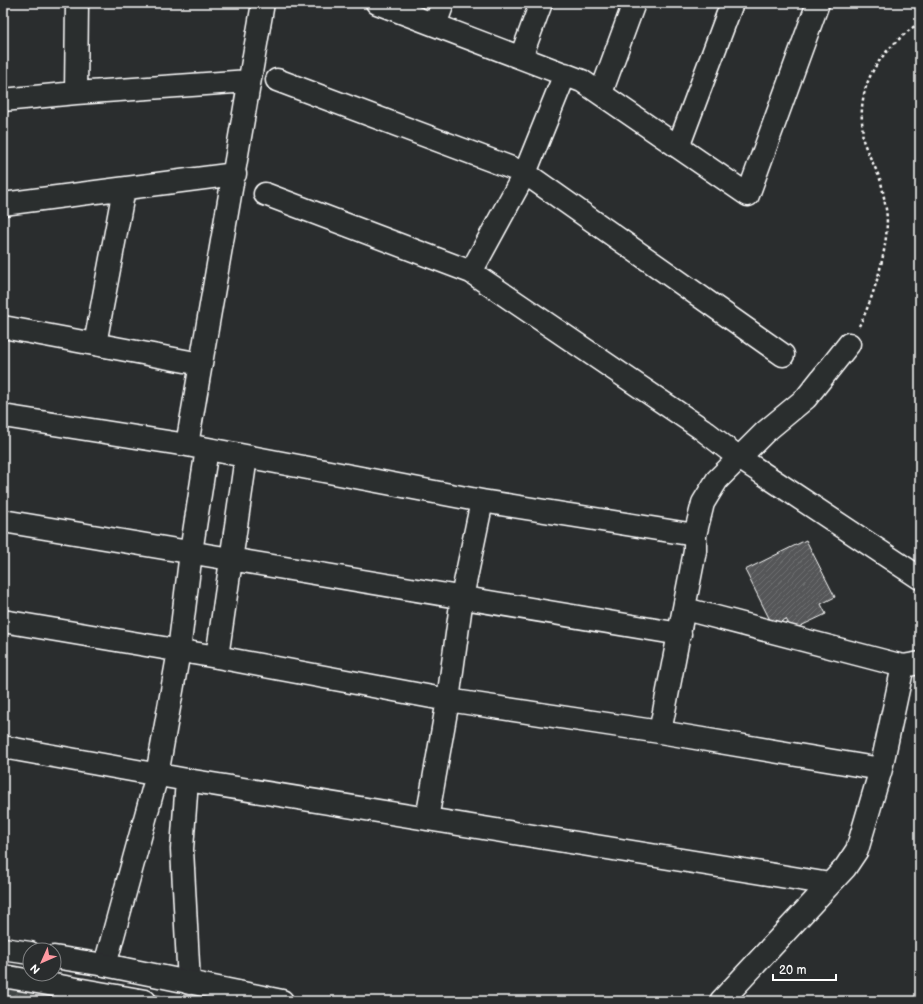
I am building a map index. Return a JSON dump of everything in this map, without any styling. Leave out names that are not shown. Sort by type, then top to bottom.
[{"type":"main road","points":[[76,93],[77,3]]},
{"type":"main road","points":[[105,965],[157,775],[179,651],[191,552],[201,364],[235,174],[249,81],[263,3]]},
{"type":"main road","points":[[377,3],[582,81],[748,195],[818,3]]},
{"type":"main road","points":[[435,25],[443,3]]},
{"type":"main road","points":[[521,57],[541,3]]},
{"type":"main road","points":[[600,93],[634,3]]},
{"type":"main road","points":[[678,147],[732,3]]},
{"type":"main road","points":[[471,272],[525,173],[565,74]]},
{"type":"main road","points":[[277,80],[525,173],[783,355]]},
{"type":"main road","points":[[3,100],[76,93],[249,81]]},
{"type":"main road","points":[[3,204],[235,174]]},
{"type":"main road","points":[[95,344],[124,188]]},
{"type":"main road","points":[[265,194],[471,272],[702,429],[738,457],[920,578]]},
{"type":"main road","points":[[3,327],[201,364]]},
{"type":"main road","points":[[660,732],[696,550],[695,535],[702,503],[717,480],[738,457],[806,398],[849,344]]},
{"type":"main road","points":[[3,416],[197,447],[482,501],[695,535]]},
{"type":"main road","points":[[217,657],[246,457]]},
{"type":"main road","points":[[428,818],[448,700],[462,597],[482,501]]},
{"type":"main road","points":[[3,520],[680,634]]},
{"type":"main road","points":[[685,609],[911,665],[856,850],[845,868],[721,1001]]},
{"type":"main road","points":[[3,621],[217,657],[448,700],[660,732],[881,769]]},
{"type":"main road","points":[[3,747],[187,780],[830,884]]},
{"type":"main road","points":[[187,780],[182,849],[189,983]]},
{"type":"main road","points":[[3,949],[22,952]]},
{"type":"main road","points":[[62,958],[105,965],[282,1001]]},
{"type":"main road","points":[[3,976],[145,1001]]},
{"type":"path","points":[[849,344],[864,318],[876,286],[885,237],[886,211],[881,181],[863,140],[862,112],[864,89],[875,67],[888,49],[903,34],[920,22]]},
{"type":"green space","points":[[3,968],[22,971],[22,982],[62,982],[62,978],[193,1001],[3,1001]]},
{"type":"building","points":[[806,540],[835,597],[821,604],[826,614],[792,630],[786,619],[773,626],[745,570]]}]
